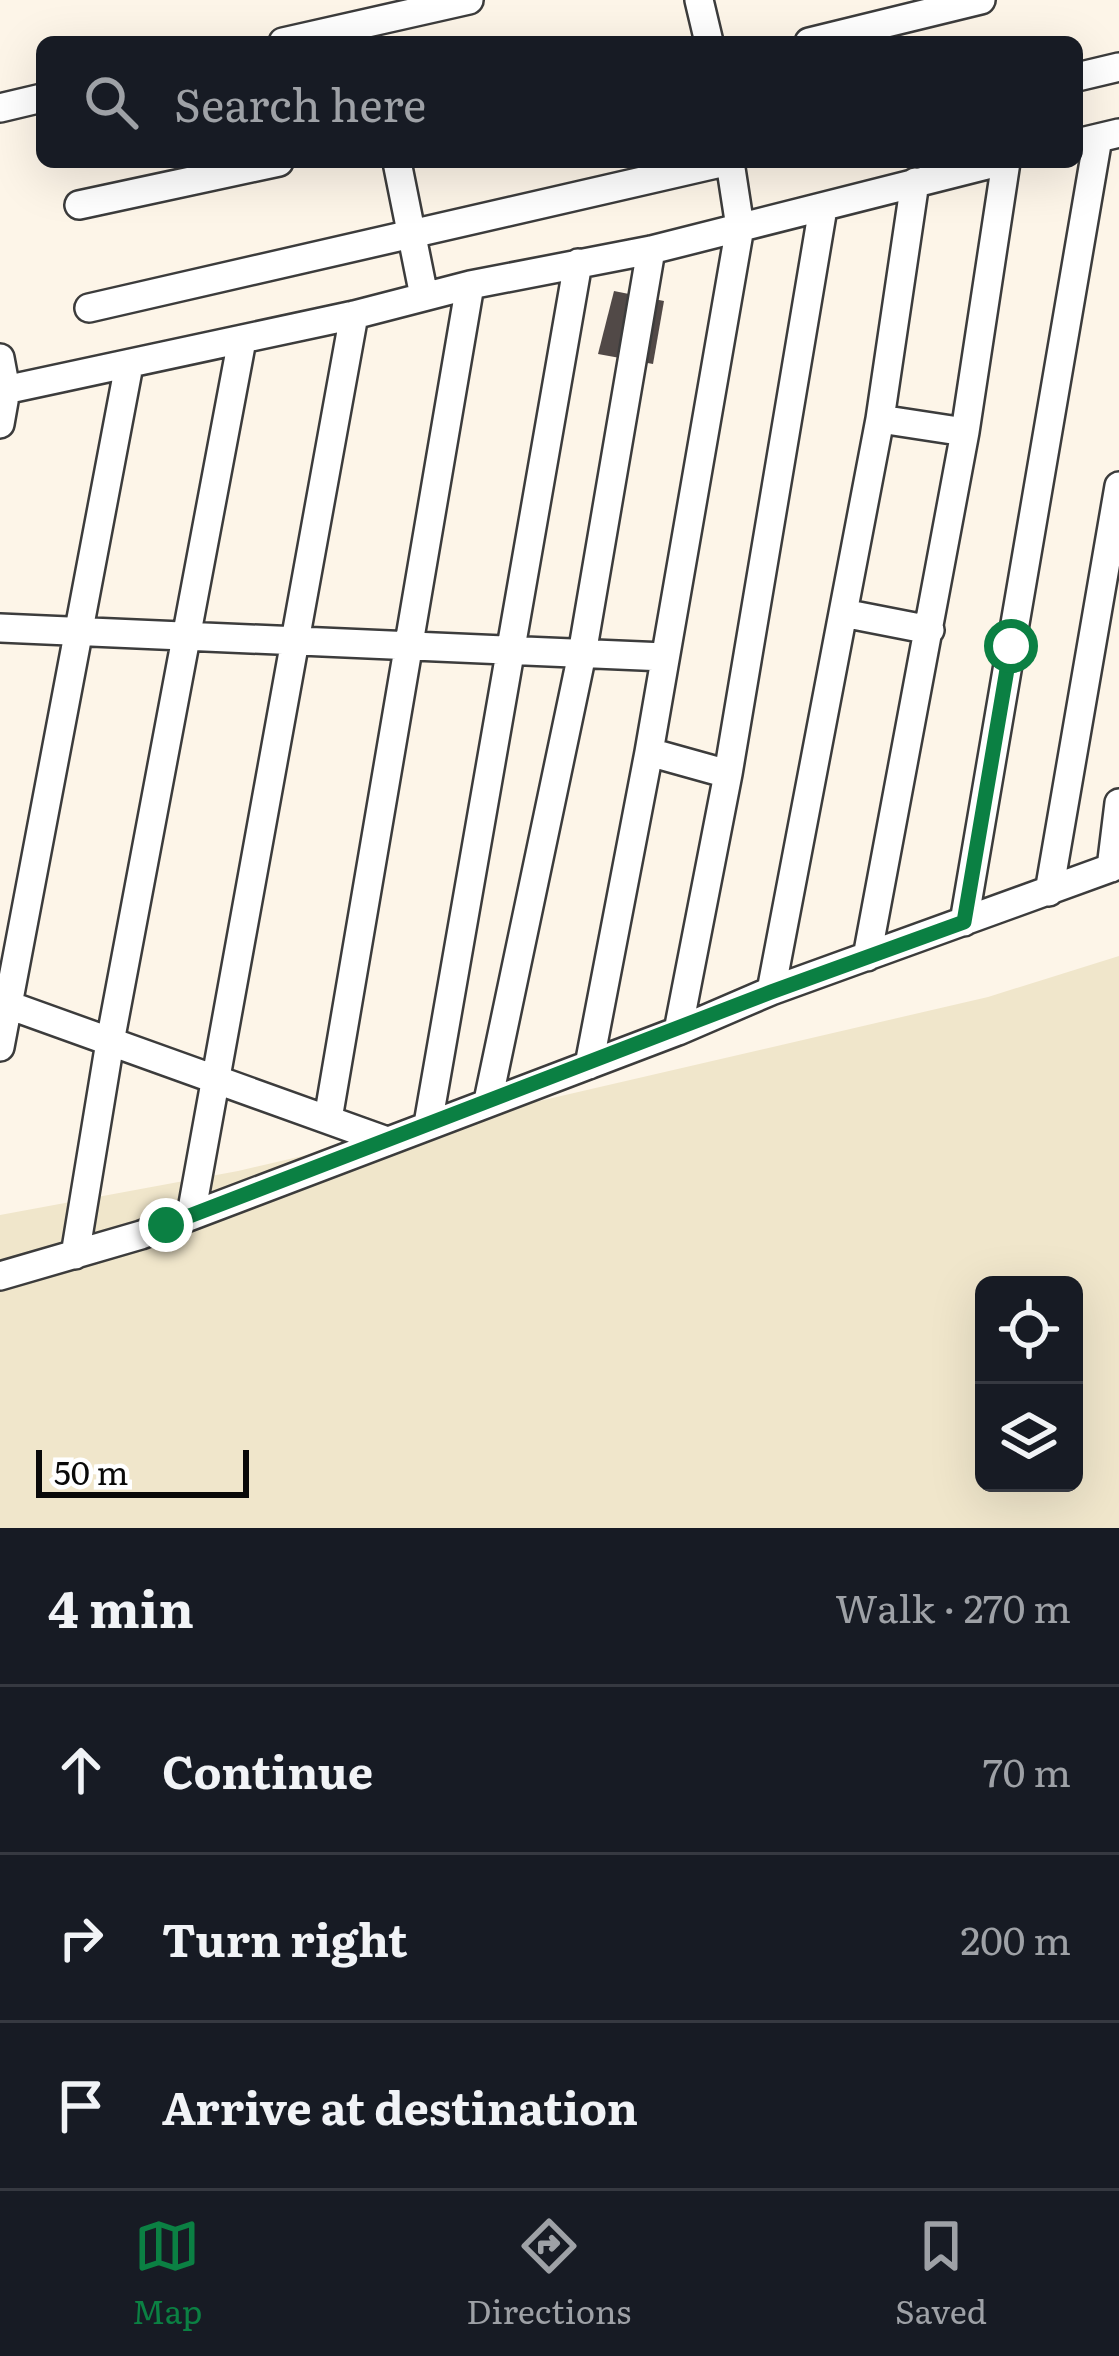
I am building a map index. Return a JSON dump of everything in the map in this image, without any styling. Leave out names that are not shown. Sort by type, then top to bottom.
[{"type":"street","points":[[307,36],[469,0]]},
{"type":"street","points":[[699,0],[708,36]]},
{"type":"street","points":[[834,36],[981,0]]},
{"type":"street","points":[[1083,76],[1119,67]]},
{"type":"street","points":[[0,108],[36,99]]},
{"type":"street","points":[[964,922],[1098,138]]},
{"type":"street","points":[[79,205],[251,168]]},
{"type":"street","points":[[398,168],[424,296]]},
{"type":"street","points":[[89,308],[702,168]]},
{"type":"street","points":[[589,1065],[740,227],[729,168]]},
{"type":"street","points":[[3,391],[470,285],[651,250],[977,168]]},
{"type":"street","points":[[867,957],[965,432],[1002,168]]},
{"type":"street","points":[[771,992],[880,419],[915,182]]},
{"type":"street","points":[[678,1030],[728,774],[823,208]]},
{"type":"street","points":[[488,1101],[582,654],[651,250]]},
{"type":"street","points":[[428,1124],[578,262]]},
{"type":"street","points":[[328,1118],[470,285]]},
{"type":"street","points":[[190,1215],[354,315]]},
{"type":"street","points":[[75,1255],[110,1042],[242,340]]},
{"type":"street","points":[[0,358],[0,424]]},
{"type":"street","points":[[0,1047],[4,1004],[82,629],[129,364]]},
{"type":"street","points":[[880,419],[965,432]]},
{"type":"street","points":[[1049,892],[1119,486]]},
{"type":"street","points":[[843,613],[930,630]]},
{"type":"street","points":[[0,628],[665,656]]},
{"type":"street","points":[[649,752],[728,774]]},
{"type":"street","points":[[0,1276],[190,1215],[1115,866],[1119,802]]},
{"type":"street","points":[[4,1004],[387,1141]]},
{"type":"shaded area","points":[[1119,956],[1119,1528],[0,1528],[0,1215],[238,1171],[988,997]]},
{"type":"building","points":[[614,291],[664,301],[653,364],[598,354]]},
{"type":"route","points":[[166,1225],[964,922],[1011,646]]}]
